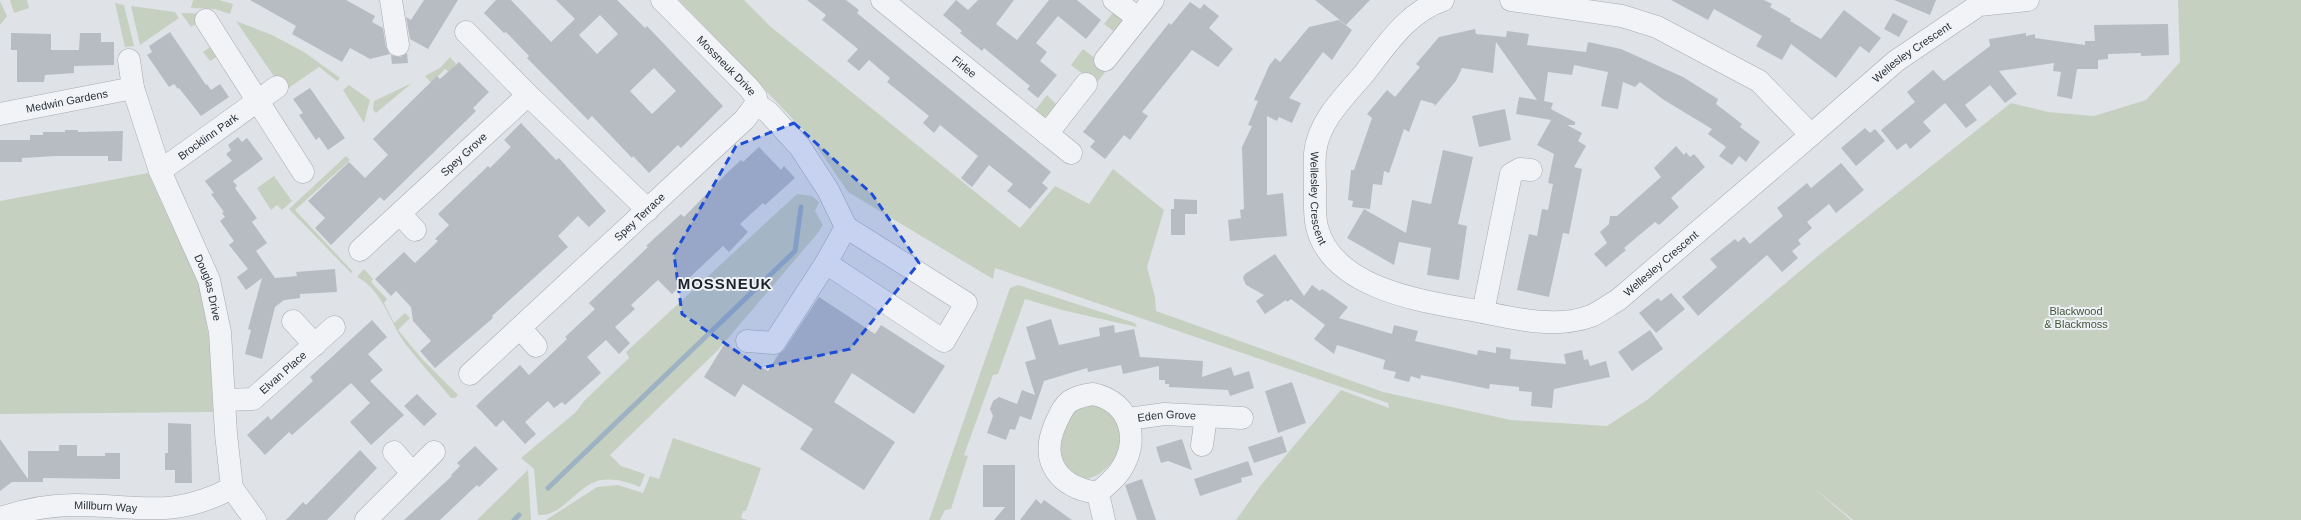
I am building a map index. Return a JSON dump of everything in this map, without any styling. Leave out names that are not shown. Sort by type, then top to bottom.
[{"type":"street","points":[[391,0],[398,45]]},
{"type":"street","name":"Mossneuk Drive","points":[[662,0],[749,88],[756,97],[756,104],[768,112],[800,147],[828,190],[846,227]]},
{"type":"street","name":"Firlee","points":[[882,0],[1071,153]]},
{"type":"street","points":[[1114,0],[1138,18]]},
{"type":"street","points":[[1105,60],[1153,0]]},
{"type":"street","name":"Wellesley Crescent","points":[[1443,0],[1429,5],[1409,19],[1322,127],[1315,151],[1315,211],[1317,228],[1332,257],[1354,275],[1383,288],[1420,302],[1522,320],[1555,322],[1591,316],[1618,300],[1812,135],[1896,61],[1978,3],[2028,0]]},
{"type":"street","points":[[1511,0],[1622,16],[1657,27],[1759,81],[1812,135]]},
{"type":"street","points":[[206,20],[250,87],[256,101],[303,172]]},
{"type":"street","points":[[466,32],[528,95],[648,210]]},
{"type":"street","name":"Douglas Drive","points":[[129,60],[133,88],[160,171],[210,280],[220,332],[226,434],[232,488],[255,520]]},
{"type":"street","points":[[1047,134],[1086,84]]},
{"type":"street","name":"Brocklinn Park","points":[[160,171],[277,87]]},
{"type":"street","name":"Medwin Gardens","points":[[0,114],[133,88]]},
{"type":"street","name":"Spey Grove","points":[[360,250],[528,95]]},
{"type":"street","name":"Spey Terrace","points":[[470,374],[745,119],[756,104]]},
{"type":"street","points":[[1483,312],[1511,174],[1520,169],[1531,170]]},
{"type":"street","points":[[400,214],[415,230]]},
{"type":"street","points":[[747,341],[774,343],[826,263],[846,227],[966,303],[944,341],[826,263]]},
{"type":"street","points":[[293,321],[315,345]]},
{"type":"street","name":"Elvan Place","points":[[225,400],[254,399],[334,328]]},
{"type":"street","points":[[520,328],[536,346]]},
{"type":"street","name":"Eden Grove","points":[[1093,394],[1106,397],[1119,406],[1128,419],[1130,431],[1129,453],[1119,472],[1098,493],[1085,492],[1072,486],[1057,473],[1051,462],[1049,445],[1061,412],[1069,402],[1081,396],[1093,394]]},
{"type":"street","name":"Eden Grove","points":[[1128,419],[1165,414],[1242,418]]},
{"type":"street","name":"Eden Grove","points":[[1202,445],[1206,417]]},
{"type":"street","points":[[394,452],[412,473]]},
{"type":"street","points":[[366,520],[434,452]]},
{"type":"street","name":"Millburn Way","points":[[0,518],[20,512],[51,513],[75,505],[154,510],[178,508],[210,499],[232,488]]},
{"type":"street","points":[[1098,493],[1104,520]]},
{"type":"highlighted area","points":[[794,123],[872,194],[919,263],[850,349],[761,368],[682,314],[674,254],[736,146]]},
{"type":"green space","points":[[10,0],[27,0],[29,8],[14,13]]},
{"type":"green space","points":[[193,0],[219,0],[233,4],[230,14],[215,9],[191,8]]},
{"type":"green space","name":"Blackwood & Blackmoss","points":[[679,0],[744,0],[771,27],[1020,228],[1055,186],[1089,204],[1113,169],[1164,210],[1147,267],[1155,297],[1156,311],[1383,392],[1511,420],[1607,426],[1647,400],[1819,255],[2011,103],[2048,112],[2094,116],[2146,100],[2180,62],[2178,0],[2301,0],[2301,520],[1853,520],[1808,483],[1851,520],[1236,520],[1261,485],[1341,390],[1389,408],[1388,403],[995,268],[993,279],[848,192],[811,138]]},
{"type":"green space","points":[[0,1],[7,16],[0,25]]},
{"type":"green space","points":[[115,3],[124,5],[134,46],[125,47]]},
{"type":"green space","points":[[131,6],[175,12],[179,18],[140,45]]},
{"type":"green space","points":[[1115,10],[1122,17],[1123,24],[1116,33],[1104,24]]},
{"type":"green space","points":[[181,13],[211,14],[191,27]]},
{"type":"green space","points":[[236,21],[272,35],[304,52],[340,78],[337,81],[319,67],[284,91]]},
{"type":"green space","points":[[217,42],[224,52],[210,61],[203,52]]},
{"type":"green space","points":[[1083,49],[1108,68],[1096,84],[1071,65]]},
{"type":"green space","points":[[450,57],[456,64],[449,72],[445,69],[431,83],[425,76],[440,68]]},
{"type":"green space","points":[[412,83],[376,113],[373,110],[374,101]]},
{"type":"green space","points":[[349,85],[370,100],[364,123],[343,90]]},
{"type":"green space","points":[[1047,95],[1056,104],[1052,116],[1040,117],[1033,113]]},
{"type":"green space","points":[[346,156],[350,160],[295,210],[353,272],[351,273],[289,209]]},
{"type":"green space","points":[[148,173],[200,287],[210,344],[213,412],[0,414],[0,201]]},
{"type":"green space","points":[[274,176],[292,201],[282,210],[277,205],[271,210],[257,188]]},
{"type":"green space","points":[[797,194],[812,196],[819,202],[815,211],[823,225],[817,234],[718,350],[610,455],[621,466],[645,474],[640,487],[621,481],[601,480],[592,483],[555,511],[538,515],[534,469],[521,458],[576,412],[584,401],[629,358],[626,352]]},
{"type":"green space","points":[[364,269],[373,279],[371,282],[387,299],[384,303],[394,323],[405,313],[410,318],[398,330],[422,359],[458,395],[455,398],[451,398],[412,353],[401,337],[374,290],[357,277]]},
{"type":"green space","points":[[1018,285],[1135,323],[1137,327],[1062,310],[1025,299],[998,374],[993,375],[964,455],[968,456],[951,509],[945,510],[940,520],[929,520],[1010,288]]},
{"type":"green space","points":[[1094,400],[1116,412],[1122,450],[1106,469],[1095,476],[1081,479],[1065,472],[1056,449],[1070,412]]},
{"type":"green space","points":[[673,438],[761,468],[746,511],[743,511],[741,518],[747,520],[546,520],[597,487],[618,485],[643,493],[650,476],[659,479]]},
{"type":"green space","points":[[528,470],[531,520],[477,520]]},
{"type":"building","points":[[250,0],[346,0],[375,16],[372,22],[383,28],[386,47],[390,54],[370,59],[350,48],[342,62],[292,34],[296,26]]},
{"type":"building","points":[[424,0],[458,0],[428,49],[410,39],[406,17],[411,20]]},
{"type":"building","points":[[496,0],[511,0],[551,42],[575,19],[556,0],[617,0],[645,28],[647,26],[723,106],[681,148],[678,145],[649,173],[633,156],[632,158],[592,116],[588,120],[527,58],[529,56],[506,32],[504,33],[484,13]],"holes":[[[600,15],[618,34],[597,54],[579,35]],[[654,68],[676,91],[652,114],[630,91]]]},
{"type":"building","points":[[807,0],[846,0],[859,10],[857,13],[1051,172],[1042,183],[1048,188],[1030,209],[1007,191],[1013,184],[989,165],[972,187],[961,178],[978,156],[940,125],[934,133],[923,123],[929,116],[887,82],[890,78],[869,60],[859,71],[847,61],[858,49],[822,20],[826,15]]},
{"type":"building","points":[[956,0],[968,10],[978,0],[1014,0],[996,24],[1017,40],[1049,0],[1077,0],[1101,20],[1086,39],[1058,16],[1040,38],[1036,43],[1047,52],[1040,61],[1057,75],[1038,98],[1027,89],[1030,86],[984,48],[982,51],[960,33],[962,31],[943,15]]},
{"type":"building","points":[[1315,0],[1370,0],[1346,25]]},
{"type":"building","points":[[1671,0],[1764,0],[1772,4],[1770,7],[1791,19],[1790,21],[1821,39],[1844,10],[1881,38],[1869,53],[1860,46],[1836,78],[1791,44],[1782,60],[1756,46],[1762,36],[1714,9],[1708,20]]},
{"type":"building","points":[[1894,0],[1936,0],[1930,15]]},
{"type":"building","points":[[1190,2],[1200,9],[1204,4],[1219,16],[1209,28],[1233,49],[1218,67],[1192,50],[1142,112],[1148,116],[1130,140],[1124,135],[1105,159],[1090,147],[1095,141],[1083,132],[1169,23],[1171,25]]},
{"type":"building","points":[[1893,13],[1908,21],[1899,37],[1884,29]]},
{"type":"building","points":[[1339,20],[1352,30],[1332,60],[1323,52],[1289,98],[1301,103],[1292,123],[1279,117],[1277,121],[1267,116],[1267,195],[1283,193],[1287,236],[1230,241],[1228,220],[1241,218],[1240,210],[1244,209],[1242,147],[1252,126],[1248,125],[1258,101],[1254,100],[1269,66],[1275,58],[1280,62],[1309,27]]},
{"type":"building","points":[[2168,24],[2169,55],[2141,56],[2141,53],[2108,54],[2108,59],[2098,60],[2098,69],[2077,69],[2072,99],[2057,96],[2061,72],[2053,71],[2054,63],[1999,71],[2017,94],[2005,103],[1990,85],[1965,105],[1977,120],[1966,128],[1945,103],[1923,122],[1931,131],[1910,149],[1906,143],[1897,150],[1881,130],[1915,102],[1907,92],[1933,70],[1944,81],[1990,46],[1989,39],[2026,33],[2026,36],[2035,34],[2035,38],[2085,45],[2085,41],[2095,41],[2094,25]]},
{"type":"building","points":[[1475,29],[1476,34],[1506,37],[1507,31],[1529,34],[1527,45],[1586,52],[1588,42],[1621,49],[1683,77],[1718,99],[1716,104],[1742,124],[1740,127],[1760,142],[1746,162],[1739,156],[1732,165],[1719,156],[1726,147],[1708,134],[1712,129],[1664,100],[1640,82],[1635,87],[1623,82],[1618,109],[1601,106],[1608,72],[1574,65],[1572,75],[1548,72],[1544,101],[1553,103],[1551,109],[1575,122],[1575,125],[1567,125],[1582,133],[1578,141],[1586,146],[1574,167],[1582,169],[1569,234],[1563,233],[1549,297],[1517,290],[1529,234],[1537,236],[1542,209],[1548,210],[1553,184],[1548,183],[1554,154],[1537,145],[1551,120],[1516,114],[1519,97],[1537,100],[1496,42],[1493,73],[1462,68],[1456,81],[1434,107],[1435,104],[1421,100],[1409,132],[1404,129],[1389,173],[1384,171],[1382,185],[1373,184],[1370,209],[1352,207],[1353,201],[1348,200],[1351,170],[1354,170],[1372,118],[1367,114],[1387,90],[1395,97],[1420,67],[1416,64],[1439,37]]},
{"type":"building","points":[[170,32],[206,85],[207,84],[211,90],[220,84],[229,97],[201,116],[179,88],[178,89],[174,84],[169,87],[147,55],[152,52],[149,46]]},
{"type":"building","points":[[11,33],[51,34],[51,50],[79,50],[80,33],[101,33],[101,42],[114,42],[114,65],[74,66],[74,73],[45,75],[44,82],[17,82],[17,50],[11,50]]},
{"type":"building","points":[[407,53],[408,63],[392,64],[391,55],[400,57]]},
{"type":"building","points":[[459,62],[489,92],[473,108],[476,111],[384,201],[380,197],[331,245],[315,228],[325,218],[308,201],[349,162],[365,178],[388,155],[373,139],[437,76],[440,79]]},
{"type":"building","points":[[310,88],[345,138],[328,150],[319,137],[316,140],[299,115],[303,113],[293,99]]},
{"type":"building","points":[[1505,109],[1511,140],[1479,147],[1472,116]]},
{"type":"building","points":[[521,123],[556,160],[559,158],[606,211],[589,227],[578,216],[558,236],[568,247],[492,316],[493,318],[435,368],[420,351],[431,341],[413,321],[411,307],[396,291],[391,296],[375,279],[404,252],[415,263],[438,241],[435,239],[449,225],[438,214],[488,166],[490,168],[511,147],[504,140]]},
{"type":"building","points":[[1865,128],[1870,133],[1875,129],[1885,141],[1856,166],[1841,148]]},
{"type":"building","points":[[65,130],[78,130],[78,132],[123,131],[122,161],[108,161],[108,156],[57,156],[22,158],[22,162],[0,162],[0,140],[30,140],[30,135],[43,135],[43,132],[65,132]]},
{"type":"building","points":[[238,137],[242,142],[247,138],[263,159],[233,181],[237,186],[235,188],[257,218],[252,222],[267,243],[256,251],[275,278],[297,276],[296,272],[335,269],[337,292],[300,294],[300,298],[284,300],[275,307],[262,359],[245,354],[251,330],[248,329],[262,278],[246,290],[237,277],[248,269],[229,245],[234,241],[220,221],[225,217],[222,213],[224,212],[211,194],[214,193],[205,181],[232,161],[226,154],[231,150],[228,145]]},
{"type":"building","points":[[1676,146],[1684,155],[1686,152],[1690,157],[1694,154],[1705,167],[1671,198],[1679,207],[1659,225],[1655,222],[1624,248],[1626,250],[1606,267],[1594,254],[1607,243],[1600,232],[1609,224],[1610,216],[1617,216],[1661,177],[1654,168]]},
{"type":"building","points":[[759,147],[781,170],[784,166],[795,178],[765,205],[763,203],[740,224],[748,232],[729,252],[723,246],[672,294],[658,280],[631,305],[635,309],[615,327],[630,343],[619,354],[606,340],[587,357],[601,373],[565,405],[562,402],[554,408],[548,401],[525,422],[536,434],[525,444],[503,420],[496,427],[476,406],[520,365],[529,375],[567,339],[565,337],[595,309],[589,303],[648,247],[646,246],[681,214],[684,217],[727,173],[741,160],[743,162]]},
{"type":"building","points":[[1443,150],[1473,157],[1458,224],[1467,226],[1459,280],[1427,275],[1431,248],[1399,242],[1394,265],[1347,238],[1364,209],[1406,233],[1412,200],[1431,204]]},
{"type":"building","points":[[1841,163],[1864,190],[1836,213],[1829,204],[1807,222],[1812,228],[1798,240],[1801,244],[1792,251],[1798,258],[1782,272],[1767,255],[1698,316],[1682,297],[1717,267],[1710,259],[1735,239],[1738,242],[1744,237],[1750,244],[1783,216],[1777,208],[1807,183],[1811,188]]},
{"type":"building","points":[[1174,199],[1197,200],[1197,214],[1185,214],[1185,235],[1171,235],[1171,209],[1174,209]]},
{"type":"building","points":[[1275,254],[1304,296],[1312,285],[1320,291],[1322,289],[1327,292],[1348,307],[1339,318],[1392,334],[1394,325],[1418,331],[1415,341],[1477,355],[1478,350],[1496,353],[1496,347],[1511,349],[1510,359],[1566,364],[1564,354],[1582,350],[1584,360],[1588,359],[1590,366],[1606,361],[1610,377],[1554,389],[1552,408],[1531,406],[1532,392],[1519,391],[1519,387],[1490,384],[1489,389],[1421,375],[1420,379],[1411,376],[1409,382],[1394,378],[1396,372],[1383,369],[1385,360],[1337,345],[1334,354],[1314,339],[1325,325],[1291,299],[1287,302],[1286,300],[1265,314],[1256,301],[1264,295],[1246,285],[1243,278],[1245,274]]},
{"type":"building","points":[[1671,293],[1685,309],[1656,333],[1639,313],[1658,298],[1661,301]]},
{"type":"building","points":[[819,297],[875,334],[881,325],[945,366],[914,414],[852,373],[834,402],[895,442],[864,490],[800,449],[813,429],[743,384],[735,397],[704,377],[725,343],[768,371],[778,355],[784,350]]},
{"type":"building","points":[[1051,319],[1059,345],[1100,336],[1099,328],[1114,325],[1115,333],[1134,329],[1140,357],[1203,361],[1202,377],[1231,367],[1234,376],[1249,371],[1254,388],[1230,396],[1228,390],[1169,387],[1169,384],[1165,384],[1165,380],[1159,380],[1159,366],[1123,374],[1121,365],[1088,372],[1087,368],[1044,381],[1031,420],[1020,416],[1015,430],[1010,429],[1006,440],[987,433],[993,416],[990,409],[993,401],[999,397],[1017,404],[1022,390],[1035,395],[1025,362],[1036,359],[1026,327]]},
{"type":"building","points":[[372,320],[387,337],[368,354],[383,370],[370,381],[404,415],[371,445],[350,422],[370,403],[351,383],[292,435],[289,432],[265,455],[247,435],[268,416],[271,420],[313,381],[310,377]]},
{"type":"building","points":[[1650,330],[1663,349],[1632,371],[1618,352]]},
{"type":"building","points":[[1292,382],[1306,423],[1278,433],[1265,391]]},
{"type":"building","points":[[417,394],[437,414],[424,426],[404,406]]},
{"type":"building","points":[[168,423],[191,424],[192,483],[175,483],[175,470],[165,470],[165,453],[168,453]]},
{"type":"building","points":[[1282,436],[1287,452],[1254,463],[1248,447]]},
{"type":"building","points":[[0,439],[28,479],[28,451],[59,451],[59,445],[77,445],[77,456],[105,456],[105,453],[120,453],[120,479],[43,478],[43,482],[12,482],[0,491]]},
{"type":"building","points":[[1182,439],[1192,470],[1168,461],[1161,463],[1156,447]]},
{"type":"building","points":[[475,446],[498,469],[479,487],[477,485],[440,520],[404,520],[452,476],[451,475],[460,466],[457,463]]},
{"type":"building","points":[[360,450],[377,468],[327,520],[286,520],[303,502],[306,505]]},
{"type":"building","points":[[1248,461],[1253,475],[1241,478],[1242,482],[1200,496],[1194,479]]},
{"type":"building","points":[[983,465],[1015,465],[1015,520],[994,520],[1005,507],[983,507]]},
{"type":"building","points":[[1142,479],[1156,520],[1137,520],[1125,485]]},
{"type":"building","points":[[1036,499],[1041,504],[1044,500],[1072,520],[1020,520]]},
{"type":"waterway","points":[[548,488],[795,251],[801,207]]},
{"type":"waterway","points":[[514,520],[519,515]]},
{"type":"district","name":"MOSSNEUK","points":[[725,284]]}]
